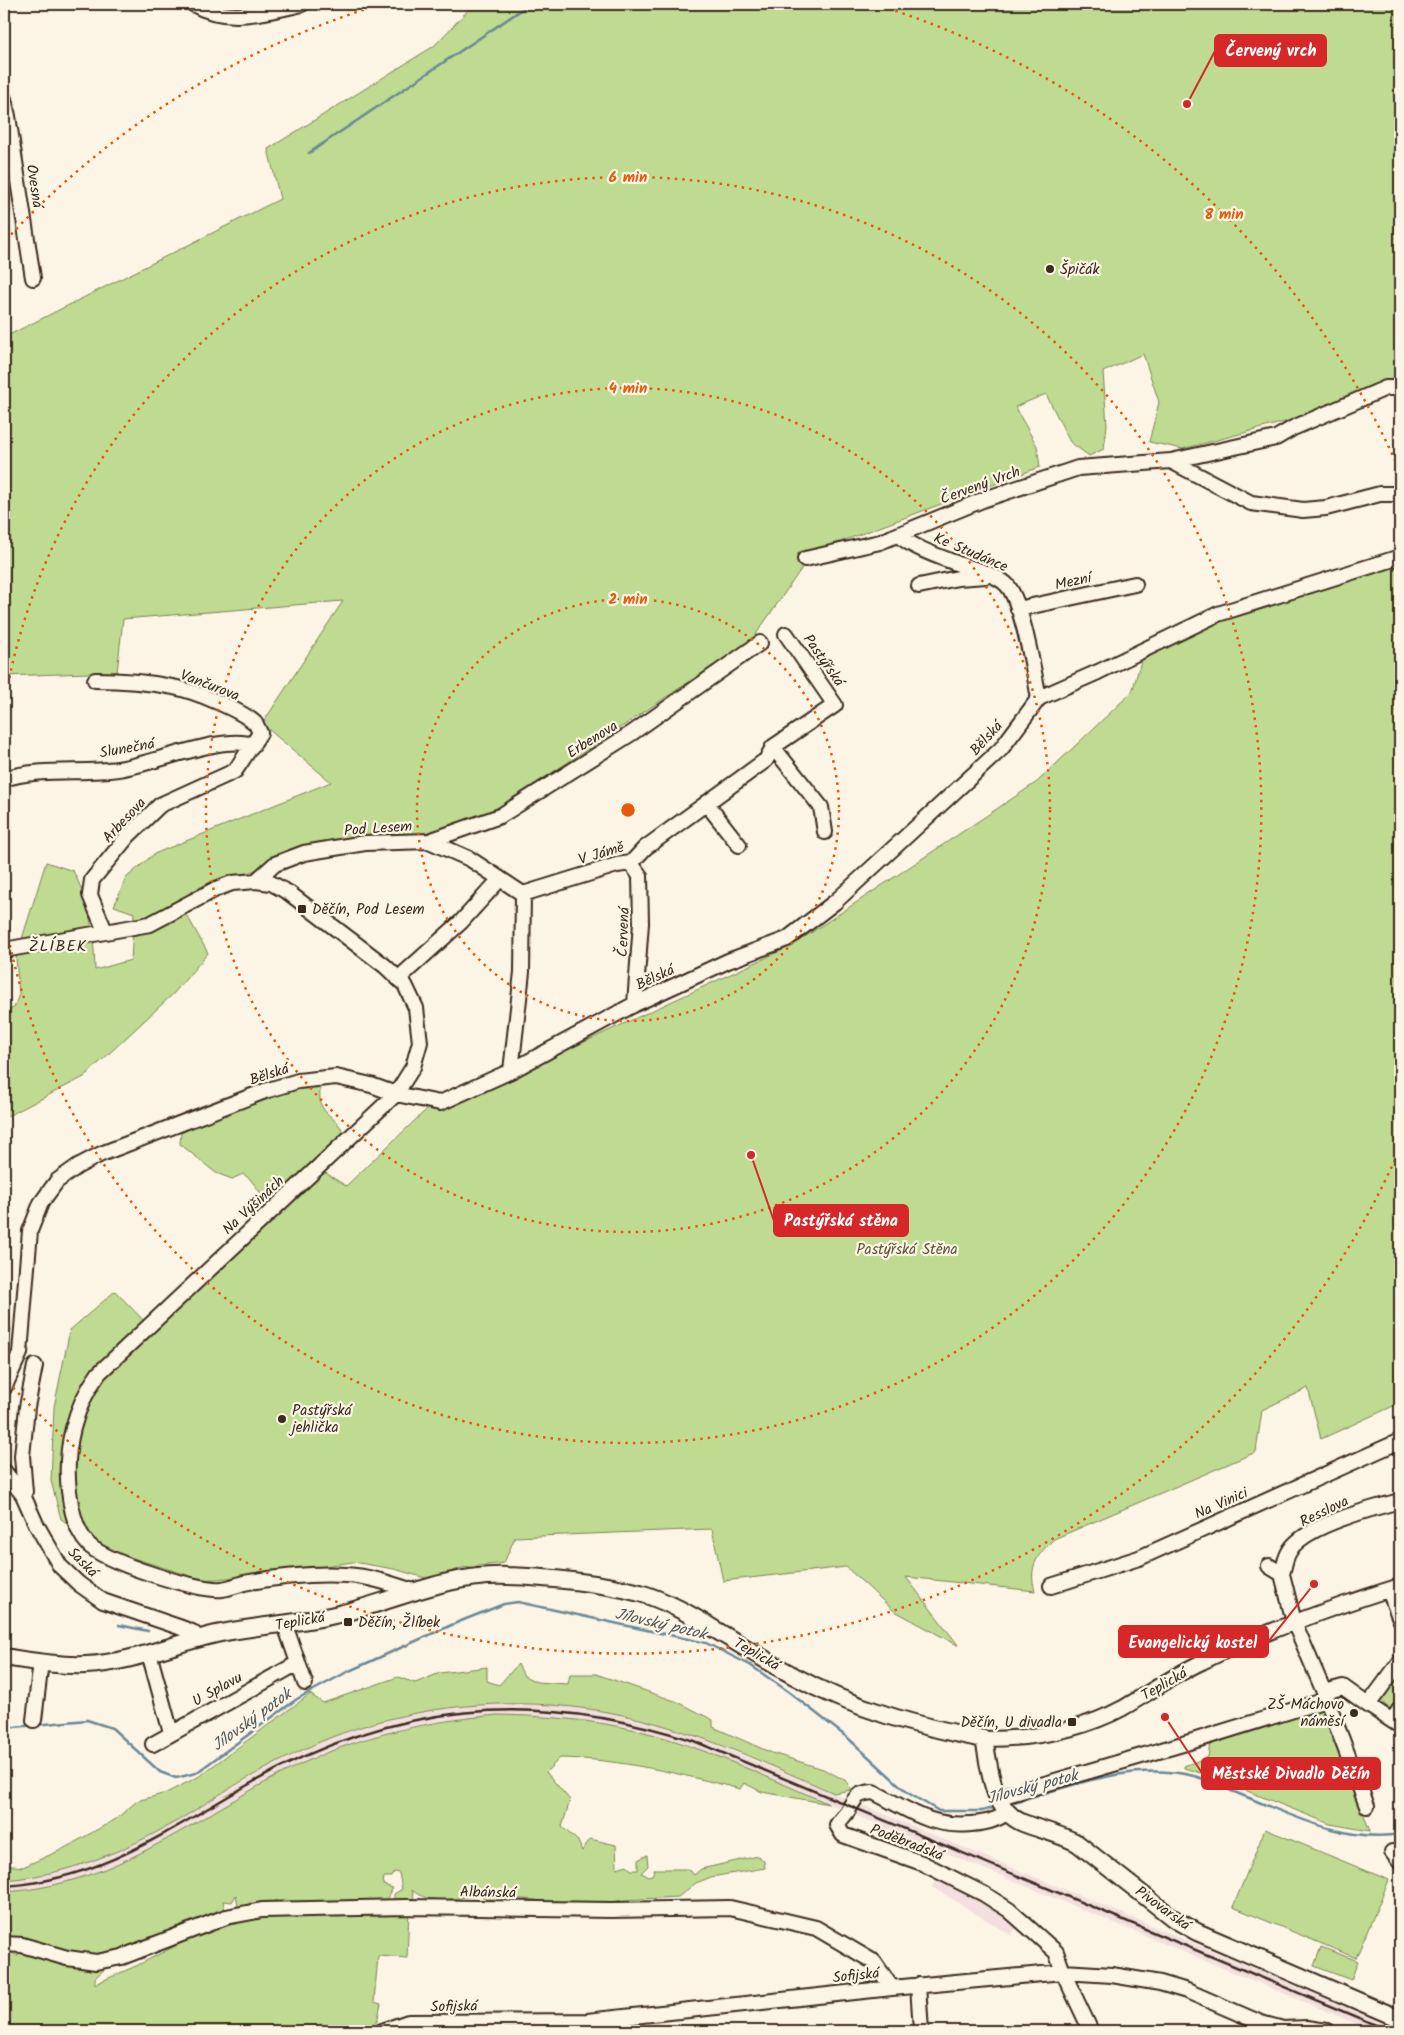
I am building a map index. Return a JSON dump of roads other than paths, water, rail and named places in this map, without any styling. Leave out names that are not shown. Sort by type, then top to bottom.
[{"type":"main road","name":"Teplická","points":[[4,1657],[87,1665],[149,1653],[216,1634],[285,1625],[344,1613],[458,1579],[479,1576],[507,1576],[588,1584],[641,1594],[682,1610],[794,1676],[847,1701],[906,1722],[984,1739]]},
{"type":"main road","points":[[984,1739],[993,1784],[1005,1804]]},
{"type":"main road","name":"Pivovarská","points":[[1005,1804],[1021,1822],[1062,1835],[1077,1843],[1174,1918],[1196,1932],[1400,2019]]},
{"type":"street","points":[[193,4],[207,10],[231,15],[252,15],[302,4]]},
{"type":"street","name":"Ovesná","points":[[4,99],[33,278]]},
{"type":"street","name":"Červený Vrch","points":[[805,559],[880,542],[985,499],[1078,468],[1172,461],[1276,438],[1293,428],[1386,388],[1400,388]]},
{"type":"street","points":[[1172,461],[1251,503],[1276,507],[1303,510],[1326,508],[1380,494],[1400,494]]},
{"type":"street","name":"Ke Studánce","points":[[898,535],[906,542],[997,577],[1007,585],[1018,609],[1039,698]]},
{"type":"street","name":"Bělská","points":[[4,1388],[20,1353],[30,1231],[41,1203],[56,1181],[78,1166],[101,1154],[265,1091],[298,1081],[336,1077],[440,1104],[511,1071],[635,1004],[728,960],[787,939],[835,902],[1001,749],[1039,698],[1098,672],[1218,614],[1400,557]]},
{"type":"street","points":[[919,586],[958,578],[992,576]]},
{"type":"street","name":"Mezní","points":[[1018,609],[1136,584]]},
{"type":"street","name":"Pastýřská","points":[[786,634],[835,705]]},
{"type":"street","name":"Erbenova","points":[[429,841],[500,816],[632,733],[760,643]]},
{"type":"street","name":"Vančurova","points":[[95,680],[117,680],[175,687],[215,701],[256,724],[260,733],[253,745]]},
{"type":"street","name":"V Jámě","points":[[523,894],[617,865],[630,863],[645,848],[766,760],[773,747],[835,705]]},
{"type":"street","name":"Slunečná","points":[[4,779],[42,772],[119,769],[217,744],[245,742],[253,745]]},
{"type":"street","name":"Arbesova","points":[[100,932],[90,895],[92,880],[128,836],[160,805],[235,771],[253,745]]},
{"type":"street","points":[[773,747],[821,806],[825,832]]},
{"type":"street","points":[[706,803],[738,845]]},
{"type":"street","name":"Pod Lesem","points":[[256,881],[275,864],[304,853],[365,843],[429,841],[470,859],[500,879]]},
{"type":"street","name":"Červená","points":[[630,863],[640,876],[641,922],[635,1004]]},
{"type":"street","points":[[399,978],[460,922],[500,879],[523,894],[522,972],[511,1071]]},
{"type":"street","name":"Na Výšinách","points":[[4,950],[150,924],[216,888],[232,883],[256,881],[271,883],[289,893],[399,978],[405,985],[414,1002],[420,1042],[413,1067],[396,1094],[99,1373],[87,1391],[74,1422],[67,1457],[74,1517],[86,1543],[95,1552],[108,1558],[193,1587],[209,1589],[222,1589],[244,1583],[301,1576],[347,1575],[389,1583],[413,1591]]},
{"type":"street","points":[[23,1495],[25,1492],[22,1456],[27,1407],[35,1366]]},
{"type":"street","name":"Na Vinici","points":[[1051,1586],[1139,1558],[1400,1441]]},
{"type":"street","name":"Saská","points":[[4,1471],[23,1495],[36,1524],[60,1566],[80,1584],[103,1601],[180,1627],[192,1632],[200,1639]]},
{"type":"street","name":"Resslova","points":[[1282,1574],[1289,1551],[1303,1537],[1360,1511],[1400,1501]]},
{"type":"street","points":[[1269,1566],[1282,1574],[1294,1622],[1325,1696],[1367,1806]]},
{"type":"street","points":[[1394,1588],[1400,1619]]},
{"type":"street","name":"Teplická","points":[[984,1739],[1037,1737],[1078,1727],[1122,1708],[1201,1662],[1294,1622],[1394,1588]]},
{"type":"street","points":[[285,1625],[305,1683]]},
{"type":"street","points":[[149,1653],[171,1733]]},
{"type":"street","points":[[34,1720],[41,1662]]},
{"type":"street","points":[[1368,1705],[1400,1662]]},
{"type":"street","name":"U Splavu","points":[[153,1744],[298,1663]]},
{"type":"street","points":[[1005,1804],[1325,1696],[1343,1687],[1368,1705],[1398,1718]]},
{"type":"street","name":"Poděbradská","points":[[1005,1804],[995,1820],[945,1825],[927,1820],[874,1792],[864,1793],[853,1800],[837,1825],[843,1835],[922,1863],[993,1899],[1009,1910],[1056,1952],[1063,1972],[1091,2031]]},
{"type":"street","name":"Albánská","points":[[4,1944],[22,1945],[67,1958],[96,1962],[122,1957],[226,1917],[262,1910],[406,1907],[611,1910],[730,1908],[816,1928],[874,1962],[892,1988]]},
{"type":"street","name":"Sofijská","points":[[382,2031],[408,2022],[591,2026],[918,1985],[1063,1972],[1112,1975],[1160,1983],[1187,1991],[1261,2023],[1284,2030],[1307,2028],[1327,2031]]},
{"type":"street","points":[[918,1985],[921,2031]]},
{"type":"waterway","points":[[309,153],[530,4]]},
{"type":"waterway","points":[[4,1311],[10,1330]]},
{"type":"waterway","name":"Jílovský potok","points":[[4,1728],[87,1720],[112,1728],[160,1772],[176,1778],[196,1773],[297,1699],[347,1672],[456,1623],[504,1604],[518,1602],[706,1643],[750,1665],[789,1692],[849,1739],[908,1793],[939,1811],[982,1811],[996,1807]]},
{"type":"waterway","points":[[119,1625],[148,1631]]},
{"type":"waterway","name":"Jílovský potok","points":[[1008,1804],[1100,1778],[1123,1774],[1170,1772],[1198,1777],[1291,1815],[1334,1830],[1378,1836],[1400,1834]]},
{"type":"railway","points":[[4,1886],[39,1882],[102,1864],[160,1836],[246,1786],[301,1758],[355,1736],[410,1721],[465,1712],[521,1710],[577,1714],[635,1725],[694,1741],[1390,2031]]},
{"type":"place","name":"Červený vrch","points":[[1187,104]]},
{"type":"place","name":"Špičák","points":[[1050,269]]},
{"type":"place","name":"Děčín, Pod Lesem","points":[[302,909]]},
{"type":"place","name":"Pastýřská stěna","points":[[751,1155]]},
{"type":"place","name":"Pastýřská jehlička","points":[[282,1419]]},
{"type":"place","name":"Evangelický kostel","points":[[1314,1584]]},
{"type":"place","name":"Děčín, Žlíbek","points":[[348,1622]]},
{"type":"place","name":"ZŠ Máchovo náměsí","points":[[1354,1713]]},
{"type":"place","name":"Městské Divadlo Děčín","points":[[1165,1717]]},
{"type":"place","name":"Děčín, U divadla","points":[[1072,1722]]},
{"type":"district","name":"ŽLÍBEK","points":[[58,945]]},
{"type":"park label","name":"Pastýřská Stěna","points":[[907,1249]]}]
